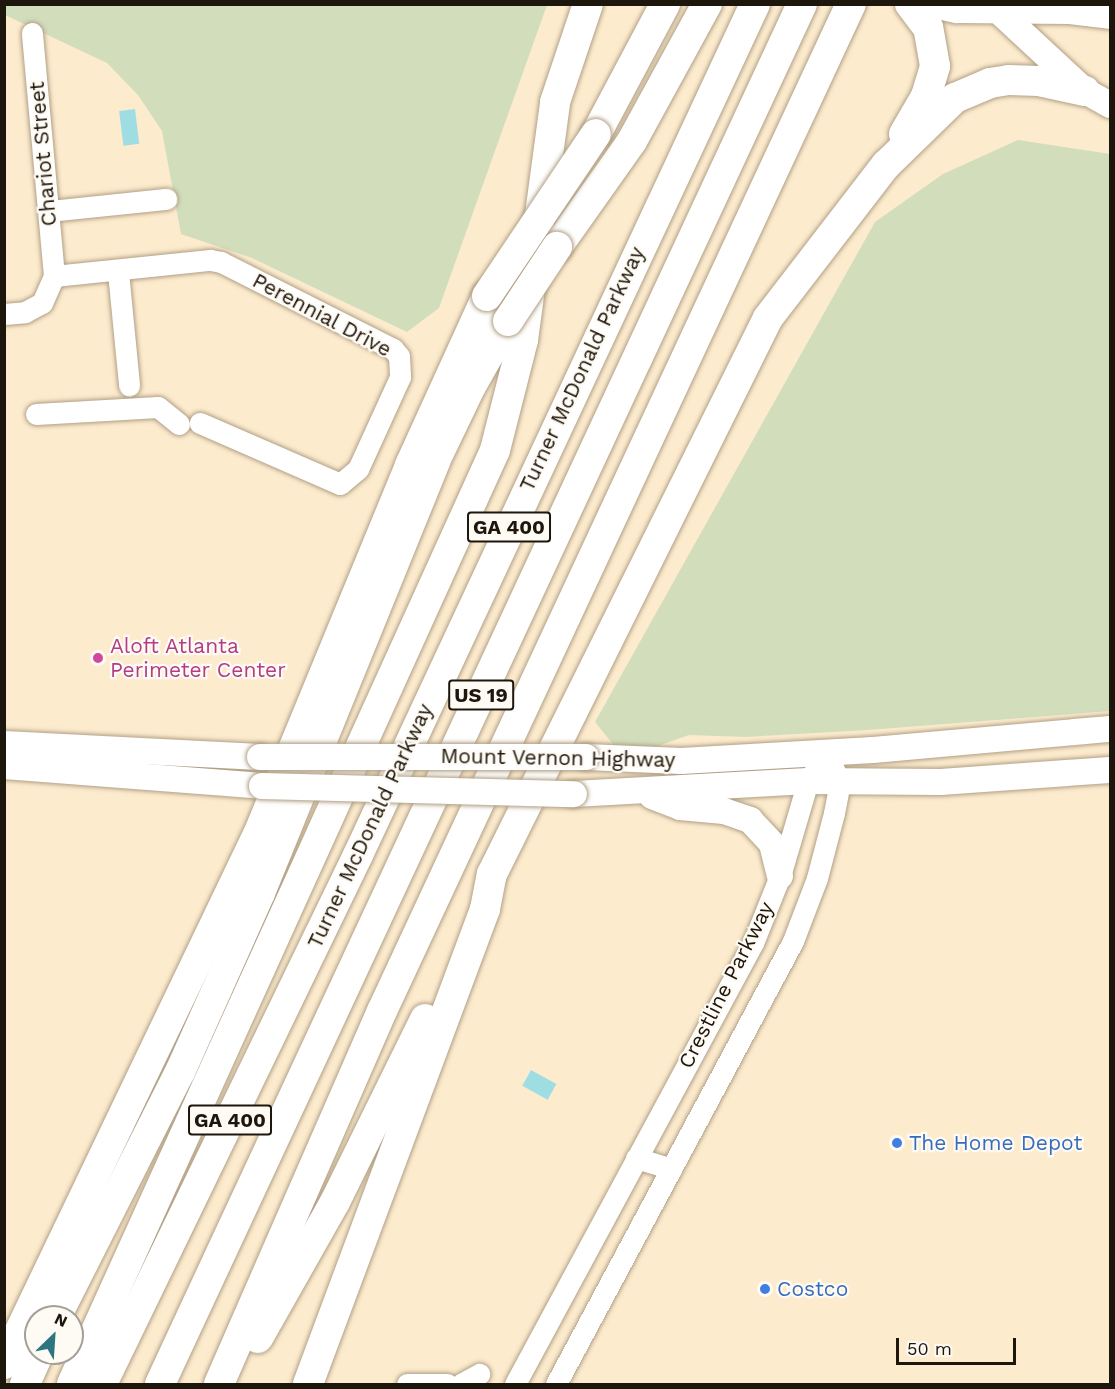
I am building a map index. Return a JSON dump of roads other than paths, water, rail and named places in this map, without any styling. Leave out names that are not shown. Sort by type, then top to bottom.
[{"type":"highway","points":[[72,1384],[495,450],[523,340],[555,102],[588,4]]},
{"type":"highway","points":[[4,1364],[259,832],[405,475],[488,296],[596,134],[666,4]]},
{"type":"highway","points":[[63,1305],[180,1072],[260,893],[435,461],[471,386],[508,321],[632,141],[707,4]]},
{"type":"highway","name":"Turner McDonald Parkway","points":[[102,1384],[358,855],[755,4]]},
{"type":"highway","name":"US 19","points":[[160,1384],[802,4]]},
{"type":"highway","points":[[231,1384],[335,1202],[492,874],[768,318],[886,165],[926,96],[935,66],[928,28],[910,4]]},
{"type":"highway","name":"US 19","points":[[219,1384],[382,1011],[845,16]]},
{"type":"highway","points":[[886,165],[956,98],[990,83],[1039,81],[1098,98]]},
{"type":"highway","points":[[308,1384],[485,909],[492,874]]},
{"type":"highway","points":[[65,1305],[209,1080]]},
{"type":"highway","points":[[24,1384],[33,1365]]},
{"type":"main road","points":[[930,4],[957,10],[994,7],[1110,16]]},
{"type":"main road","points":[[994,7],[1098,98]]},
{"type":"main road","name":"Mount Vernon Highway","points":[[10,741],[260,757],[586,757],[681,761],[827,753],[1110,729]]},
{"type":"main road","name":"Mount Vernon Highway","points":[[4,766],[261,786],[573,794],[647,793],[808,781],[840,783],[1110,771]]},
{"type":"main road","points":[[647,793],[680,807],[724,811],[750,820],[772,844],[780,876]]},
{"type":"street","name":"Chariot Street","points":[[32,33],[54,276]]},
{"type":"street","points":[[49,211],[166,199]]},
{"type":"street","name":"Perennial Drive","points":[[36,414],[158,407],[189,424],[340,484],[358,469],[400,377],[399,356],[393,349],[221,262],[210,260],[118,272],[54,276]]},
{"type":"street","points":[[118,272],[129,385]]},
{"type":"street","points":[[4,314],[25,312],[42,303],[54,276]]},
{"type":"street","points":[[827,753],[840,783]]},
{"type":"street","name":"Crestline Parkway","points":[[514,1384],[753,944],[780,876],[808,781],[827,753]]},
{"type":"street","name":"Crestline Parkway","points":[[556,1384],[793,941],[817,878],[840,783]]},
{"type":"street","points":[[636,1158],[671,1169]]},
{"type":"street","points":[[461,1384],[479,1374]]},
{"type":"street","points":[[407,1384],[447,1384]]},
{"type":"water","points":[[135,109],[139,144],[123,146],[119,111]]},
{"type":"water","points":[[531,1070],[556,1084],[548,1100],[522,1086]]},
{"type":"place","name":"Aloft Atlanta Perimeter Center","points":[[98,658]]},
{"type":"place","name":"The Home Depot","points":[[897,1143]]},
{"type":"place","name":"Costco","points":[[765,1289]]}]
